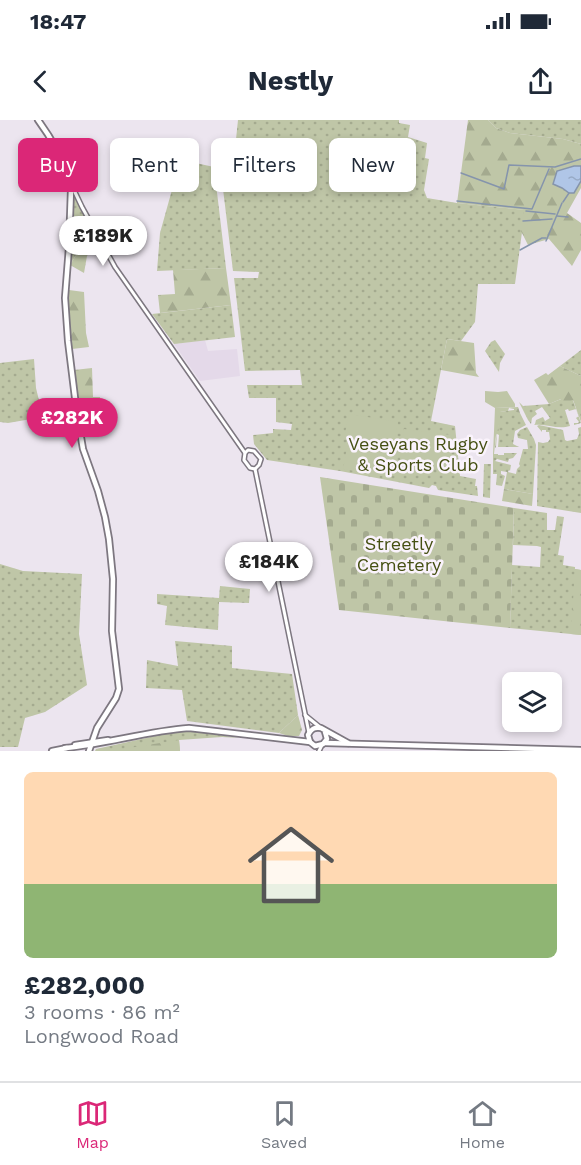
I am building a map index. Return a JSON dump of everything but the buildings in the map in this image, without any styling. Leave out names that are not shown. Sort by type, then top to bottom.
[{"type":"main road","points":[[38,120],[50,138]]},
{"type":"main road","points":[[70,192],[65,298],[70,360],[83,449],[105,517],[113,579],[112,631],[119,689],[102,720],[92,746]]},
{"type":"main road","points":[[52,751],[189,728],[311,743],[320,748],[349,744],[581,750]]},
{"type":"main road","points":[[297,741],[314,728],[323,730],[349,744]]},
{"type":"main road","points":[[320,748],[327,739],[323,730]]},
{"type":"main road","points":[[308,734],[311,743]]},
{"type":"street","points":[[76,192],[115,267],[245,453],[243,456],[245,463],[255,469]]},
{"type":"street","points":[[245,453],[252,450],[259,456],[261,462],[255,469]]},
{"type":"street","points":[[255,469],[308,734]]},
{"type":"street","points":[[304,714],[323,730]]},
{"type":"shaded area","points":[[205,340],[208,351],[237,349],[240,376],[200,381],[174,344]]},
{"type":"green space","name":"Veseyans Rugby & Sports Club","points":[[238,120],[399,120],[399,123],[410,125],[408,137],[411,138],[329,138],[329,192],[416,192],[416,140],[427,143],[425,158],[429,159],[424,190],[427,198],[525,210],[515,284],[478,284],[475,322],[461,341],[447,339],[431,421],[455,426],[460,476],[476,479],[475,486],[477,486],[478,496],[438,490],[432,485],[429,488],[267,460],[254,444],[253,435],[273,433],[273,429],[291,430],[292,424],[276,422],[276,398],[249,398],[247,385],[302,385],[300,370],[245,371],[234,278],[258,278],[259,272],[233,271],[223,192],[317,192],[317,138],[236,138]]},
{"type":"green space","points":[[468,120],[488,120],[496,128],[510,133],[563,139],[581,144],[581,188],[567,213],[581,223],[581,250],[572,266],[549,239],[528,245],[521,231],[524,210],[457,203]]},
{"type":"green space","points":[[488,120],[581,120],[581,144],[563,139],[510,133],[496,128]]},
{"type":"green space","points":[[199,164],[211,166],[211,192],[217,192],[226,268],[157,271],[160,233],[171,192],[199,192]]},
{"type":"green space","points":[[73,195],[91,231],[70,265],[72,247]]},
{"type":"green space","points":[[91,231],[98,243],[87,256],[84,273],[70,265]]},
{"type":"green space","points":[[226,268],[231,305],[160,313],[158,295],[175,294],[173,270]]},
{"type":"green space","points":[[69,290],[84,292],[89,347],[72,349]]},
{"type":"green space","points":[[231,305],[235,337],[174,344],[152,314]]},
{"type":"green space","points":[[447,339],[474,343],[476,373],[479,377],[441,370]]},
{"type":"green space","points":[[495,340],[505,354],[500,363],[499,372],[485,351]]},
{"type":"green space","points":[[581,350],[581,376],[560,366]]},
{"type":"green space","points":[[34,359],[36,388],[43,417],[8,423],[0,422],[0,363]]},
{"type":"green space","points":[[560,366],[581,376],[581,422],[573,400],[564,407],[561,399],[549,404],[534,380],[546,373],[548,375]]},
{"type":"green space","points":[[92,368],[93,397],[100,397],[102,404],[79,405],[74,370]]},
{"type":"green space","points":[[485,391],[507,391],[515,407],[495,408],[485,402]]},
{"type":"green space","points":[[571,395],[576,409],[565,410],[570,426],[565,427],[534,425],[536,420],[543,417],[545,421],[550,418],[542,407],[535,411],[537,414],[532,418],[531,424],[519,402],[523,406],[549,404]]},
{"type":"green space","points":[[518,407],[520,413],[509,408],[508,411],[500,412],[499,431],[496,435],[493,454],[495,408]]},
{"type":"green space","points":[[514,410],[520,413],[526,425],[515,431],[513,444],[519,447],[498,447],[499,435],[497,434],[495,448],[500,412]]},
{"type":"green space","points":[[349,414],[398,422],[394,446],[344,438]]},
{"type":"green space","points":[[579,416],[581,423],[574,425],[579,422],[576,418]]},
{"type":"green space","points":[[537,426],[563,430],[567,441],[577,439],[578,428],[581,427],[581,513],[537,506],[538,442],[548,442],[550,439],[549,432],[542,430],[542,432]]},
{"type":"green space","points":[[527,427],[536,445],[533,494],[504,489],[507,472],[501,471],[501,474],[505,476],[502,486],[496,485],[497,474],[493,474],[493,454],[517,453],[508,462],[497,459],[495,461],[511,465],[508,472],[516,474],[523,449],[528,449],[527,440],[518,438],[517,434]]},
{"type":"green space","name":"Veseyans Rugby & Sports Club","points":[[404,429],[452,435],[448,466],[400,460]]},
{"type":"green space","points":[[348,442],[394,450],[389,477],[343,469]]},
{"type":"green space","points":[[484,464],[491,464],[490,498],[483,497]]},
{"type":"green space","name":"Streetly Cemetery","points":[[320,477],[514,508],[510,628],[339,610]]},
{"type":"green space","points":[[504,489],[533,494],[532,506],[502,501]]},
{"type":"green space","points":[[514,508],[547,513],[547,530],[555,530],[557,516],[564,517],[558,555],[564,556],[563,565],[581,570],[581,635],[510,628],[512,565],[540,567],[541,547],[513,545]]},
{"type":"green space","points":[[0,564],[23,571],[82,574],[79,634],[87,685],[45,712],[25,718],[18,747],[0,747]]},
{"type":"green space","points":[[575,569],[581,570],[581,635],[571,634]]},
{"type":"green space","points":[[220,586],[250,589],[249,603],[219,602],[218,630],[165,625],[167,606],[157,604],[157,594],[219,598]]},
{"type":"green space","points":[[175,641],[232,646],[232,668],[292,674],[298,715],[279,733],[187,721],[182,690],[146,688],[147,660],[178,666]]},
{"type":"green space","points":[[298,715],[302,730],[299,736],[279,733]]},
{"type":"green space","points":[[178,731],[194,731],[239,738],[179,740],[180,751],[95,751],[96,749]]},
{"type":"green space","points":[[179,740],[180,751],[116,750]]},
{"type":"water","points":[[581,166],[581,181],[574,193],[569,193],[553,184],[557,171]]},
{"type":"waterway","points":[[461,173],[504,189],[509,165],[555,167],[581,159]]},
{"type":"waterway","points":[[457,201],[532,209],[549,169]]},
{"type":"waterway","points":[[563,202],[569,193]]},
{"type":"waterway","points":[[546,241],[562,203]]},
{"type":"waterway","points":[[526,211],[555,214]]},
{"type":"waterway","points":[[557,216],[568,217]]},
{"type":"waterway","points":[[523,221],[552,219]]},
{"type":"waterway","points":[[520,250],[546,238]]}]
